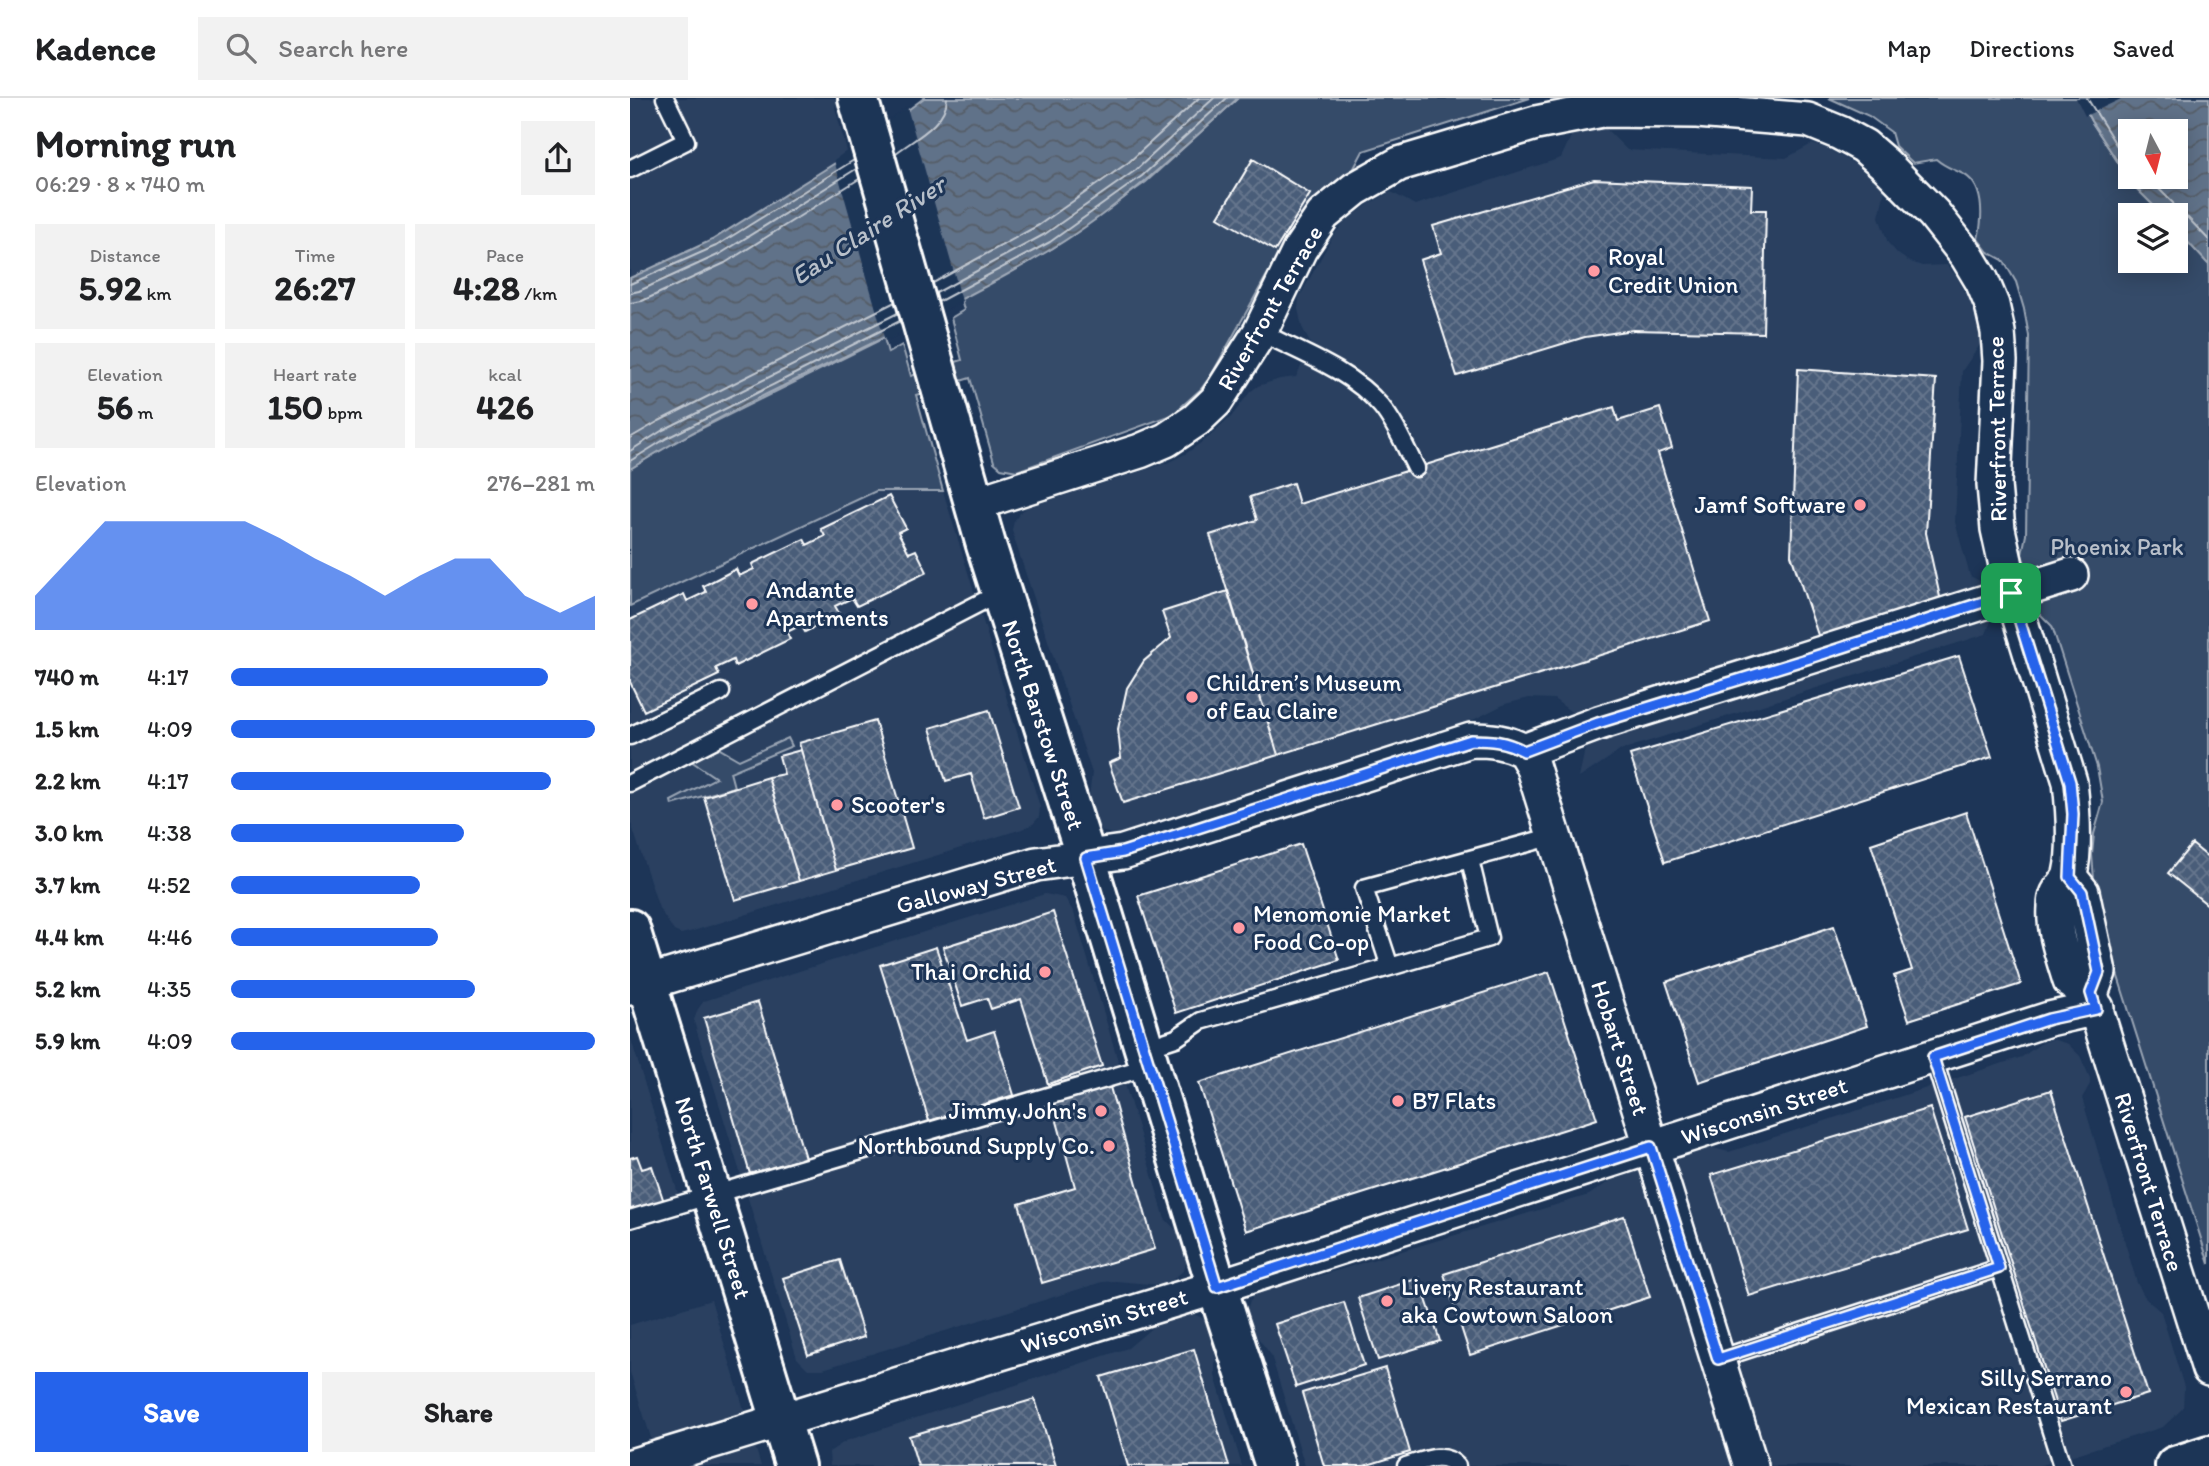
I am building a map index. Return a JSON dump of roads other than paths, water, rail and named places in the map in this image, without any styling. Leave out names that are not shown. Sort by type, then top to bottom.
[{"type":"street","name":"North Barstow Street","points":[[861,103],[974,504],[1275,1466]]},
{"type":"street","name":"Riverfront Terrace","points":[[974,504],[1140,451],[1166,440],[1196,420],[1216,401],[1260,332],[1300,250],[1324,215],[1354,189],[1399,164],[1536,123],[1602,110],[1696,111],[1808,120],[1864,146],[1934,215],[1967,256],[1992,305],[1998,332],[2000,361],[1994,485],[1997,529],[2011,593],[2070,782],[2073,814],[2070,877],[2056,893],[2054,909],[2058,937],[2070,981],[2094,1001],[2209,1369]]},
{"type":"street","points":[[1524,751],[1598,723],[2071,575]]},
{"type":"street","name":"Galloway Street","points":[[638,985],[1037,864],[1123,852],[1471,740],[1496,740],[1524,751]]},
{"type":"street","name":"Hobart Street","points":[[1524,751],[1532,765],[1751,1466]]},
{"type":"street","name":"North Farwell Street","points":[[630,929],[638,985],[712,1195],[795,1466]]},
{"type":"street","name":"Wisconsin Street","points":[[631,1466],[1217,1287],[1933,1057],[2049,1019],[2094,1001]]},
{"type":"street","points":[[2175,1466],[2209,1455]]},
{"type":"lane","points":[[630,169],[685,141],[665,98]]},
{"type":"lane","points":[[1260,332],[1354,381],[1380,406],[1397,429],[1416,468]]},
{"type":"lane","points":[[630,783],[1001,592]]},
{"type":"lane","points":[[630,736],[721,692]]},
{"type":"lane","points":[[1390,967],[1364,888],[1554,836]]},
{"type":"lane","points":[[630,1219],[1147,1057],[1201,1021],[1489,938],[1471,860]]},
{"type":"lane","points":[[1933,1057],[2062,1466]]},
{"type":"lane","points":[[1718,1359],[1999,1268]]},
{"type":"lane","points":[[1406,1466],[1441,1457],[1451,1459],[1457,1466]]},
{"type":"water","name":"Eau Claire River","points":[[924,98],[1238,98],[1126,196],[1053,248],[948,306],[734,411],[630,469],[630,278],[712,240],[848,155]]},
{"type":"water","points":[[2079,98],[2209,98],[2209,265],[2188,242],[2188,203],[2151,203],[2137,189],[2188,189],[2188,119],[2118,119],[2118,162]]},
{"type":"place","name":"Royal Credit Union","points":[[1594,271]]},
{"type":"place","name":"Jamf Software","points":[[1860,505]]},
{"type":"place","name":"Andante Apartments","points":[[752,604]]},
{"type":"place","name":"Children’s Museum of Eau Claire","points":[[1192,697]]},
{"type":"place","name":"Scooter's","points":[[837,805]]},
{"type":"place","name":"Menomonie Market Food Co-op","points":[[1239,928]]},
{"type":"place","name":"Thai Orchid","points":[[1045,972]]},
{"type":"place","name":"B7 Flats","points":[[1398,1101]]},
{"type":"place","name":"Jimmy John's","points":[[1101,1111]]},
{"type":"place","name":"Northbound Supply Co.","points":[[1109,1146]]},
{"type":"place","name":"Livery Restaurant aka Cowtown Saloon","points":[[1387,1301]]},
{"type":"place","name":"Silly Serrano Mexican Restaurant","points":[[2126,1392]]},
{"type":"park label","name":"Phoenix Park","points":[[2117,547]]}]
